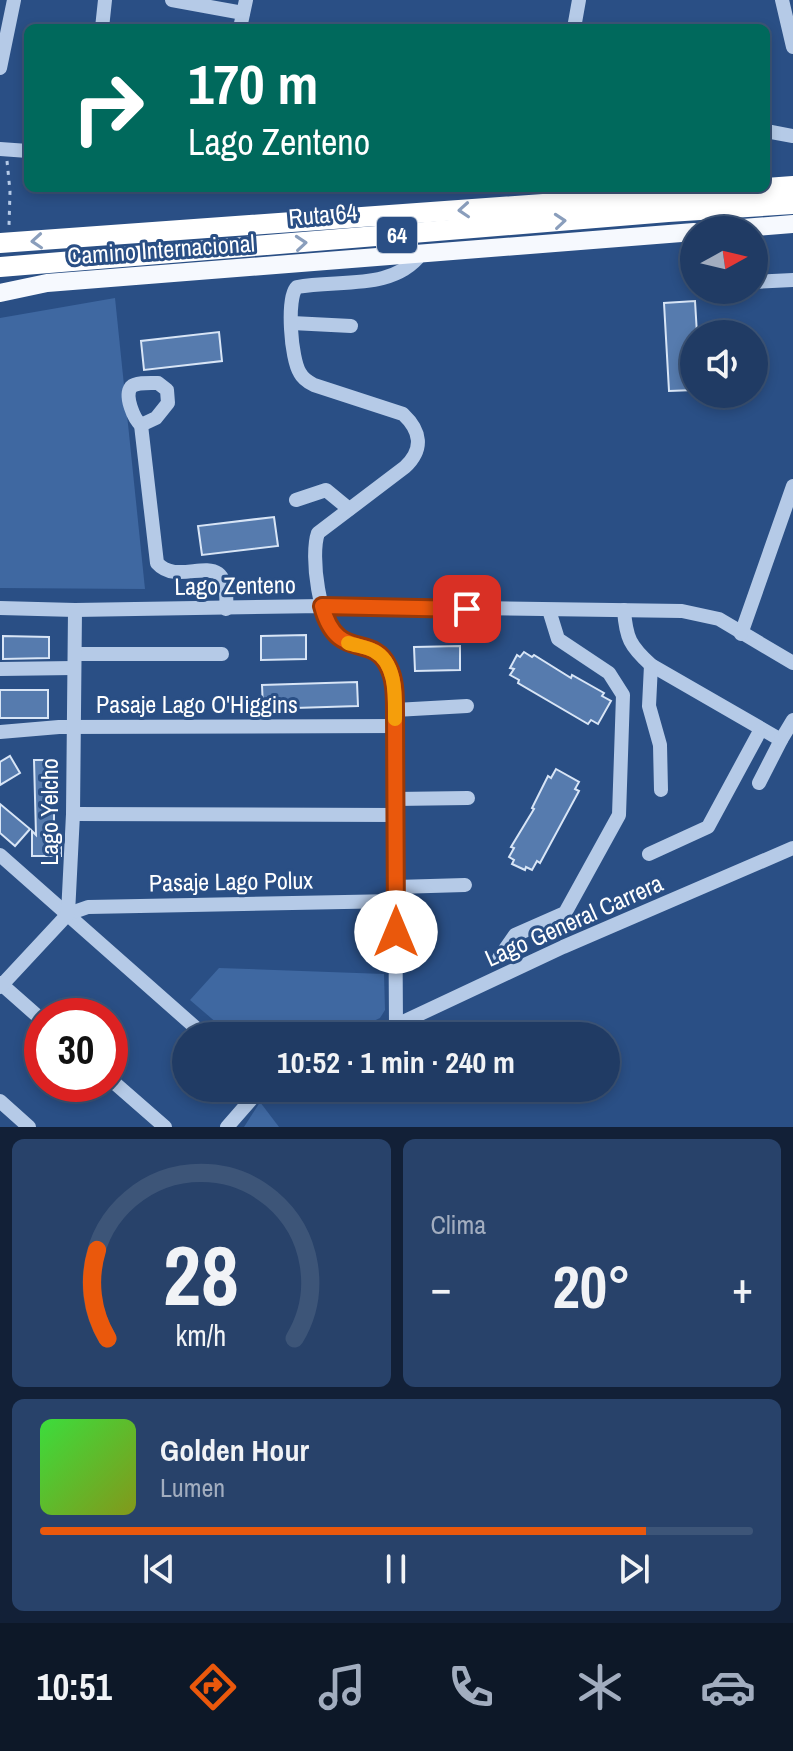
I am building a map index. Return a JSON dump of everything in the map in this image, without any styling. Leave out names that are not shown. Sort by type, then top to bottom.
[{"type":"highway","name":"Ruta 64","points":[[770,188],[793,186]]},
{"type":"highway","name":"Ruta 64","points":[[4,243],[710,192]]},
{"type":"highway","name":"Ruta 64","points":[[0,267],[793,204]]},
{"type":"main road","points":[[768,226],[793,224]]},
{"type":"main road","name":"Camino Internacional","points":[[0,293],[47,283],[680,233]]},
{"type":"street","points":[[0,68],[14,0]]},
{"type":"street","points":[[102,24],[105,0]]},
{"type":"street","points":[[172,0],[243,14]]},
{"type":"street","points":[[575,24],[579,0]]},
{"type":"street","points":[[782,0],[793,47]]},
{"type":"street","points":[[770,132],[793,136]]},
{"type":"street","points":[[3,149],[24,151]]},
{"type":"street","name":"Camino Internacional","points":[[292,323],[292,291],[297,287],[383,279],[413,264],[421,254]]},
{"type":"street","points":[[768,281],[793,280]]},
{"type":"street","points":[[351,326],[292,323],[297,367],[308,381],[403,414],[419,440],[415,458],[326,525],[315,541],[322,606],[332,633],[341,640],[373,650],[387,663],[394,689],[396,1022]]},
{"type":"street","points":[[141,425],[157,563],[164,569],[214,572],[222,576],[228,588],[226,609]]},
{"type":"street","points":[[741,634],[793,486]]},
{"type":"street","points":[[296,500],[326,490],[349,509]]},
{"type":"street","name":"Lago Zenteno","points":[[0,608],[75,610],[322,606],[703,613],[719,619],[793,663]]},
{"type":"street","name":"Lago Yelcho","points":[[68,914],[72,885],[75,610]]},
{"type":"street","points":[[502,965],[515,935],[565,913],[619,815],[623,695],[609,673],[558,639],[549,610]]},
{"type":"street","points":[[624,610],[628,638],[634,649],[651,665],[781,740]]},
{"type":"street","points":[[0,669],[74,661],[222,654]]},
{"type":"street","points":[[651,665],[649,706],[660,745],[661,790]]},
{"type":"street","points":[[395,710],[467,706]]},
{"type":"street","points":[[759,783],[793,720]]},
{"type":"street","name":"Pasaje Lago O'Higgins","points":[[0,732],[73,728],[395,726]]},
{"type":"street","points":[[649,854],[708,827],[761,729]]},
{"type":"street","points":[[395,799],[468,798]]},
{"type":"street","points":[[73,814],[395,815]]},
{"type":"street","name":"Lago General Carrera","points":[[403,1022],[502,965],[563,947],[793,848]]},
{"type":"street","points":[[0,855],[189,1022]]},
{"type":"street","name":"Pasaje Lago Polux","points":[[68,914],[88,907],[396,894],[465,885]]},
{"type":"street","points":[[24,1005],[1,985],[68,914]]},
{"type":"street","points":[[128,1095],[165,1127]]},
{"type":"street","points":[[0,1101],[29,1127]]},
{"type":"street","points":[[227,1127],[249,1102]]},
{"type":"path","points":[[3,149],[10,191],[4,243]]},
{"type":"shaded area","points":[[115,298],[145,589],[0,588],[0,318]]},
{"type":"shaded area","points":[[219,968],[384,974],[385,1010],[380,1018],[372,1022],[216,1022],[190,1000]]},
{"type":"shaded area","points":[[260,1102],[279,1127],[244,1127]]},
{"type":"building","points":[[664,303],[695,304],[696,320],[680,320],[680,391],[669,391]]},
{"type":"building","points":[[219,332],[222,361],[144,370],[141,341]]},
{"type":"building","points":[[274,517],[278,546],[202,555],[198,526]]},
{"type":"building","points":[[306,635],[306,659],[261,660],[261,636]]},
{"type":"building","points":[[3,636],[49,637],[49,658],[3,659]]},
{"type":"building","points":[[460,646],[460,670],[415,671],[414,647]]},
{"type":"building","points":[[524,652],[604,693],[602,696],[611,701],[598,724],[591,720],[588,724],[518,683],[519,680],[510,675],[514,669],[510,668],[517,655],[520,657]]},
{"type":"building","points":[[357,682],[358,706],[263,709],[262,685]]},
{"type":"building","points":[[0,690],[48,690],[48,718],[0,718]]},
{"type":"building","points":[[10,756],[20,773],[0,785],[0,762]]},
{"type":"building","points":[[34,760],[54,760],[54,834],[61,834],[61,856],[32,856],[32,831],[36,835]]},
{"type":"building","points":[[556,769],[579,782],[575,789],[579,791],[540,863],[537,861],[532,870],[526,867],[525,870],[512,864],[514,860],[509,857],[514,848],[511,847],[534,809],[548,776],[551,778]]},
{"type":"building","points":[[0,804],[30,829],[15,846],[0,833]]},
{"type":"slow traffic","points":[[348,643],[373,650],[387,663],[394,689],[395,719]]},
{"type":"route","points":[[396,932],[395,710],[392,675],[380,654],[341,640],[332,633],[322,606],[467,609]]}]
